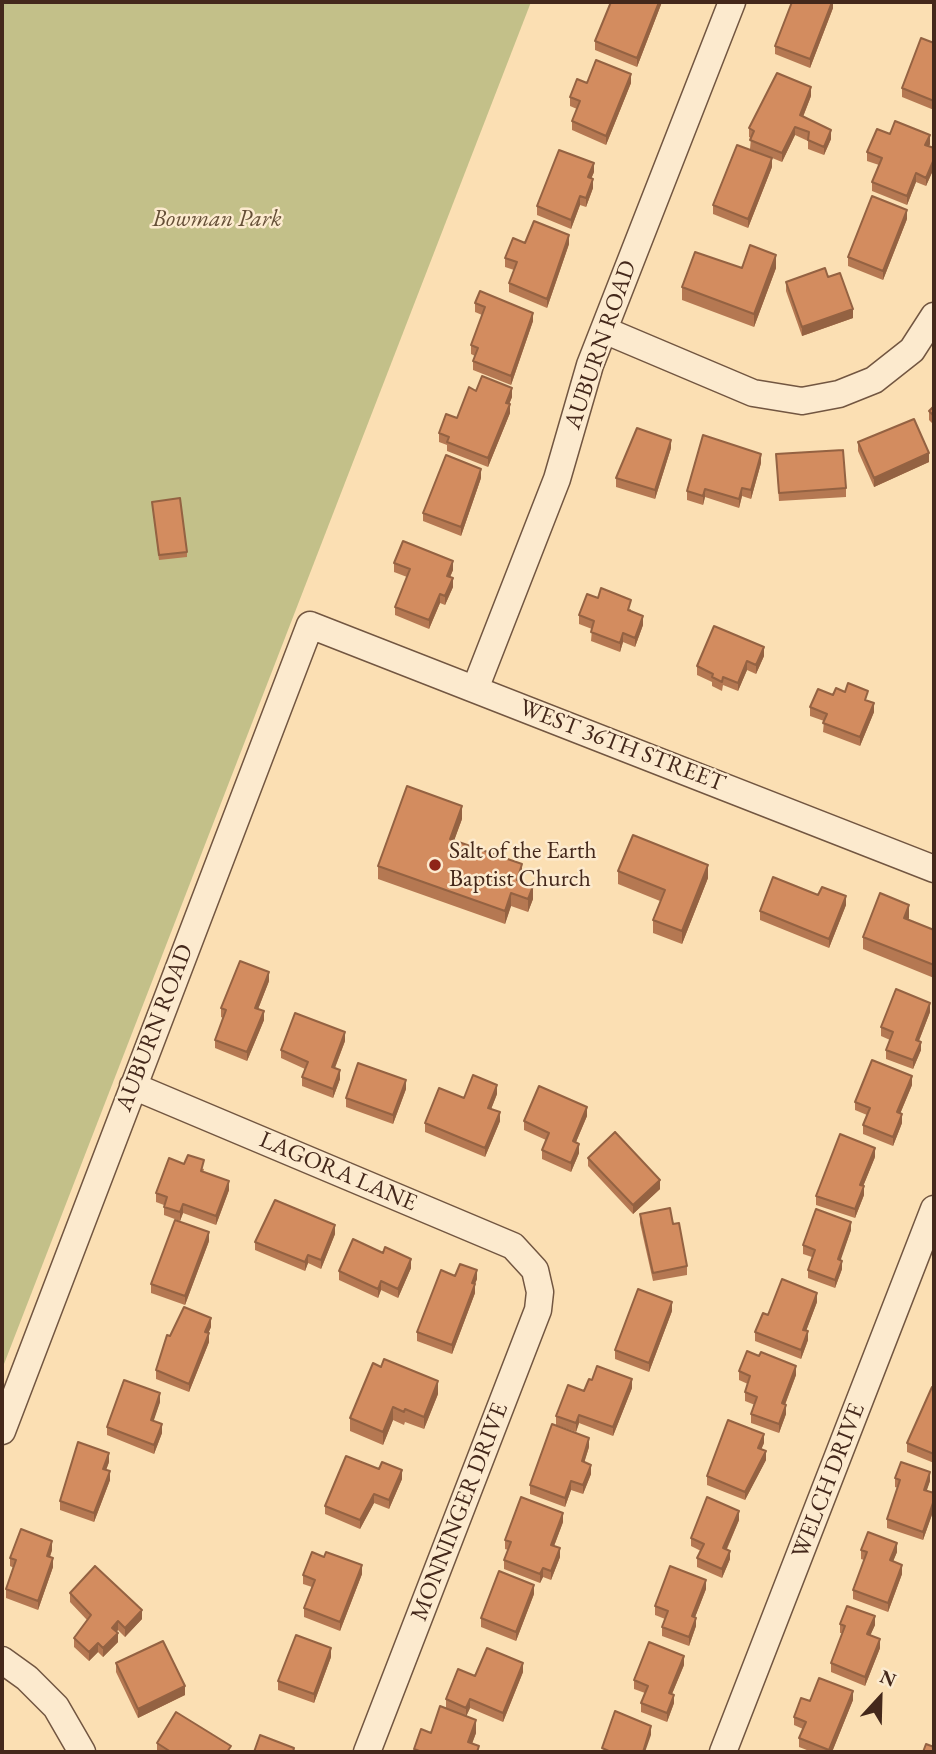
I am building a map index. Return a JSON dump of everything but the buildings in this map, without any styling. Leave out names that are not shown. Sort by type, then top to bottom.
[{"type":"street","name":"AUBURN ROAD","points":[[475,689],[557,479],[604,330],[732,2]]},
{"type":"street","points":[[604,330],[752,393],[802,401],[827,398],[874,380],[912,350],[934,316]]},
{"type":"street","name":"AUBURN ROAD","points":[[2,1431],[310,625]]},
{"type":"street","name":"WEST 36TH STREET","points":[[310,625],[934,869]]},
{"type":"street","name":"LAGORA LANE","points":[[132,1086],[513,1245],[536,1270]]},
{"type":"street","name":"WELCH DRIVE","points":[[723,1752],[934,1209]]},
{"type":"street","name":"MONNINGER DRIVE","points":[[366,1752],[538,1310],[540,1292],[536,1270]]},
{"type":"street","points":[[2,1660],[27,1678],[56,1707],[82,1752]]},
{"type":"green space","name":"Bowman Park","points":[[2,2],[531,2],[4,1364],[2,1363]]},
{"type":"place","name":"Salt of the Earth Baptist Church","points":[[435,865]]}]
